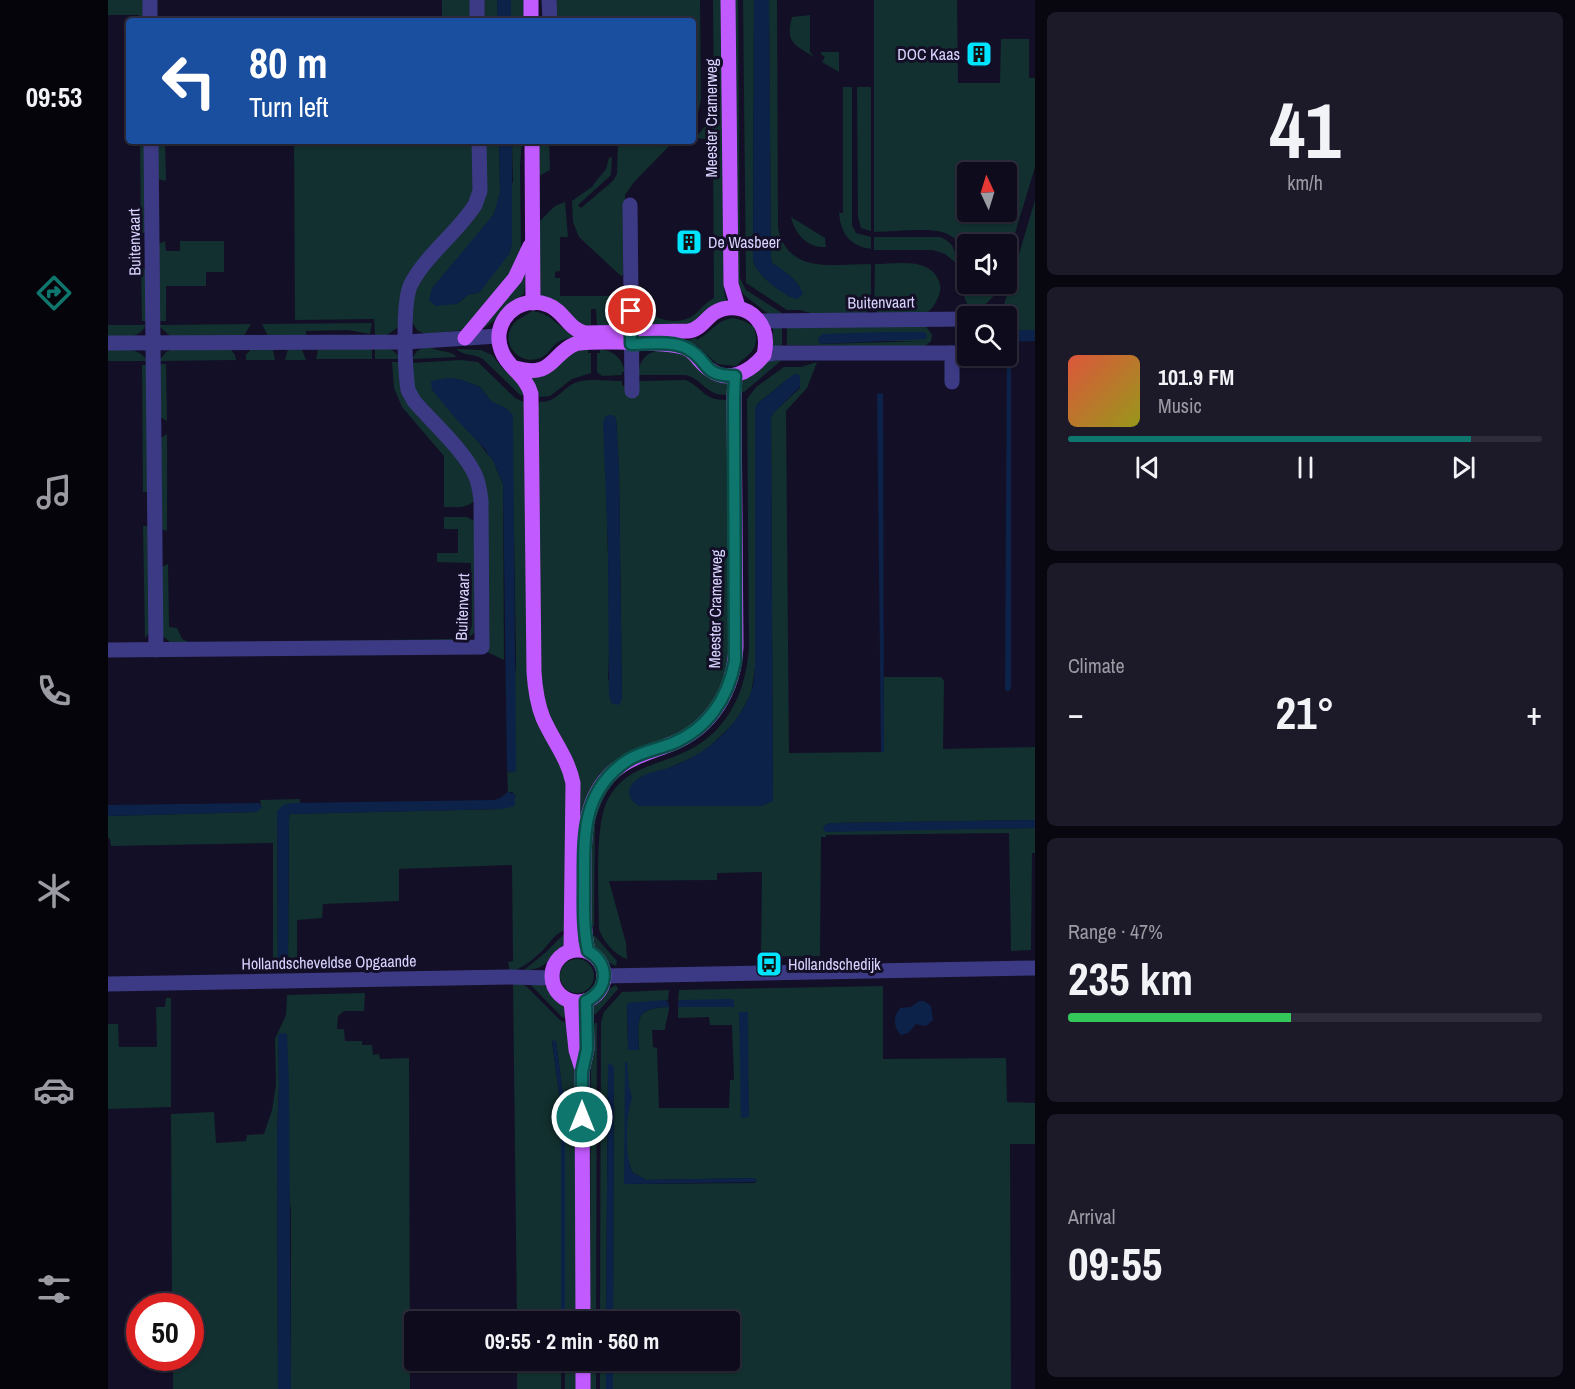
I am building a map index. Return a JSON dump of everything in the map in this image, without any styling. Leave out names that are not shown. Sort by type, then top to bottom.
[{"type":"main road","points":[[531,0],[531,18]]},
{"type":"main road","name":"Meester Cramerweg","points":[[728,0],[731,284],[738,307]]},
{"type":"main road","points":[[532,144],[533,303]]},
{"type":"main road","points":[[465,338],[515,278],[533,238]]},
{"type":"main road","points":[[515,368],[535,370],[547,367],[575,344],[631,338],[692,331],[717,311],[738,307],[751,312],[759,321],[765,334],[764,355],[747,371],[735,376],[723,376],[711,371],[688,348],[631,338],[579,332],[550,305],[533,303],[516,307],[500,324],[498,336],[501,352],[527,383],[531,394],[535,683],[544,719],[566,760],[574,790],[571,951]]},
{"type":"main road","name":"Meester Cramerweg","points":[[588,951],[584,932],[584,839],[594,798],[608,777],[630,759],[687,736],[703,723],[722,701],[733,673],[736,647],[735,376]]},
{"type":"main road","points":[[571,951],[588,951],[600,961],[604,976],[599,992],[579,1001],[556,992],[552,971],[558,958],[571,951]]},
{"type":"main road","points":[[579,1001],[576,1050],[582,1072],[583,1311]]},
{"type":"main road","points":[[583,1371],[583,1389]]},
{"type":"street","points":[[150,0],[150,18]]},
{"type":"street","points":[[477,0],[477,18]]},
{"type":"street","points":[[549,0],[550,18]]},
{"type":"street","name":"Buitenvaart","points":[[151,144],[156,650]]},
{"type":"street","name":"Buitenvaart","points":[[108,650],[482,647],[479,485],[476,476],[463,457],[411,396],[406,380],[406,305],[410,286],[416,275],[475,205],[480,190],[479,144]]},
{"type":"street","points":[[630,205],[632,391]]},
{"type":"street","name":"Buitenvaart","points":[[759,321],[957,319]]},
{"type":"street","points":[[108,343],[406,342],[498,336]]},
{"type":"street","points":[[764,355],[775,353],[957,353]]},
{"type":"street","points":[[952,382],[957,364]]},
{"type":"street","points":[[604,976],[1035,968]]},
{"type":"street","name":"Hollandscheveldse Opgaande","points":[[108,984],[552,978]]},
{"type":"green space","points":[[108,0],[144,0],[144,18],[140,18],[139,15],[108,15]]},
{"type":"green space","points":[[442,0],[472,0],[472,18],[292,18],[292,17],[442,16]]},
{"type":"green space","points":[[483,0],[497,0],[498,18],[483,18]]},
{"type":"green space","points":[[511,0],[525,0],[525,18],[511,18]]},
{"type":"green space","points":[[553,0],[700,0],[701,99],[696,116],[696,18],[554,18]]},
{"type":"green space","points":[[713,0],[722,0],[724,291],[727,304],[697,323],[651,325],[641,315],[637,299],[647,302],[652,313],[657,317],[678,321],[691,317],[714,298],[713,147],[705,139],[696,137],[709,122],[714,110]]},
{"type":"green space","points":[[734,0],[738,0],[740,278],[746,290],[782,313],[768,314],[744,295],[738,287]]},
{"type":"green space","points":[[743,0],[754,0],[753,260],[755,266],[768,281],[790,297],[800,287],[772,263],[771,259],[769,0],[777,0],[778,228],[783,243],[791,253],[802,260],[828,265],[871,264],[871,307],[866,313],[814,314],[800,310],[787,310],[746,283]]},
{"type":"green space","points":[[874,0],[957,0],[958,83],[1000,83],[1001,39],[1029,39],[1029,78],[1035,78],[1035,167],[1015,234],[957,234],[957,243],[945,233],[938,231],[874,232]]},
{"type":"green space","points":[[810,15],[810,52],[814,57],[793,42],[790,33],[792,17]]},
{"type":"green space","points":[[821,52],[839,52],[839,72],[822,62],[825,57]]},
{"type":"green space","points":[[843,87],[852,87],[852,225],[856,233],[871,237],[871,249],[852,242],[844,233],[840,220],[839,213],[843,213]]},
{"type":"green space","points":[[857,87],[871,87],[871,231],[861,228],[858,217]]},
{"type":"green space","points":[[140,144],[145,144],[146,232],[141,234]]},
{"type":"green space","points":[[158,144],[165,144],[166,181],[158,179]]},
{"type":"green space","points":[[294,144],[474,144],[472,199],[414,270],[397,328],[387,335],[375,335],[374,319],[295,320]]},
{"type":"green space","points":[[484,144],[499,144],[500,192],[497,206],[457,304],[468,295],[480,292],[513,181],[512,144],[522,144],[521,251],[518,266],[463,330],[425,334],[417,330],[411,320],[416,285],[475,215]]},
{"type":"green space","points":[[539,144],[549,144],[550,170],[539,176]]},
{"type":"green space","points":[[618,144],[671,144],[635,181],[625,195],[623,275],[621,276],[579,237],[573,222],[572,201],[593,186],[606,169],[609,158],[612,157],[611,175],[578,205],[581,208],[613,181],[617,174]]},
{"type":"green space","points":[[1035,200],[1035,330],[1017,330],[1017,306],[1004,306],[1007,294],[1017,294],[1017,261]]},
{"type":"green space","points":[[565,202],[568,237],[560,237],[560,271],[555,272],[555,278],[560,278],[560,296],[625,296],[621,316],[611,326],[597,325],[596,309],[591,309],[591,325],[588,325],[588,329],[539,297],[539,222],[555,206]]},
{"type":"green space","points":[[791,217],[825,238],[826,247],[813,245],[803,239],[795,229]]},
{"type":"green space","points":[[874,237],[940,237],[953,247],[956,263],[945,254],[933,250],[874,250]]},
{"type":"green space","points":[[165,241],[166,251],[180,251],[180,241],[224,241],[224,272],[206,272],[206,286],[166,286],[166,321],[158,321],[159,244]]},
{"type":"green space","points":[[910,263],[927,267],[933,272],[940,285],[940,293],[934,306],[928,312],[920,314],[878,313],[874,307],[875,264]]},
{"type":"green space","points":[[141,267],[146,270],[147,321],[142,321]]},
{"type":"green space","points":[[527,271],[524,294],[503,309],[495,320],[484,328],[483,324]]},
{"type":"green space","points":[[964,294],[995,294],[984,306],[968,306]]},
{"type":"green space","points":[[532,311],[546,315],[566,330],[579,335],[558,342],[541,358],[530,360],[518,356],[511,347],[509,334],[515,322]]},
{"type":"green space","points":[[734,318],[754,327],[756,335],[755,346],[736,366],[717,364],[698,346],[686,341],[696,338],[697,340],[723,321]]},
{"type":"green space","points":[[372,323],[370,334],[348,330],[306,331],[306,336],[268,336],[262,324]]},
{"type":"green space","points":[[251,324],[244,336],[170,336],[158,325]]},
{"type":"green space","points":[[108,325],[146,325],[139,333],[130,337],[108,337]]},
{"type":"green space","points":[[925,325],[932,335],[931,341],[924,347],[787,345],[787,328]],"holes":[[[818,341],[924,341],[821,344]]]},
{"type":"green space","points":[[773,326],[782,328],[782,345],[779,345],[779,348],[773,347]]},
{"type":"green space","points":[[428,346],[457,357],[412,359],[417,351]]},
{"type":"green space","points":[[268,347],[273,350],[275,360],[246,360],[246,355],[252,348]]},
{"type":"green space","points":[[372,348],[372,359],[316,359],[318,350]]},
{"type":"green space","points":[[375,348],[390,349],[400,359],[375,359]]},
{"type":"green space","points":[[108,349],[135,351],[144,356],[147,361],[108,361]]},
{"type":"green space","points":[[173,349],[231,350],[236,360],[159,361],[166,352]]},
{"type":"green space","points":[[288,349],[302,350],[306,360],[285,360]]},
{"type":"green space","points":[[456,349],[481,350],[492,355],[503,369],[520,382],[524,396],[520,395],[483,359]]},
{"type":"green space","points":[[600,349],[613,353],[619,359],[625,372],[622,372],[622,375],[602,376],[597,372],[597,353],[600,353]]},
{"type":"green space","points":[[677,349],[730,381],[730,391],[727,395],[714,393],[686,375],[638,375],[646,356],[656,351]]},
{"type":"green space","points":[[588,350],[588,353],[591,353],[591,373],[572,379],[550,396],[539,397],[539,393],[535,393],[527,374],[574,351]]},
{"type":"green space","points":[[461,360],[478,362],[515,398],[524,402],[530,672],[567,776],[565,930],[555,936],[532,960],[510,972],[508,962],[513,961],[512,865],[399,869],[399,901],[323,904],[322,918],[297,920],[297,966],[288,966],[290,814],[503,809],[516,796],[508,792],[507,770],[509,773],[516,661],[514,532],[491,401],[480,387],[467,382],[477,440],[492,458],[503,484],[504,660],[487,652],[486,497],[416,395],[411,363]]},
{"type":"green space","points":[[782,360],[744,392],[738,391],[742,382],[769,361]]},
{"type":"green space","points":[[392,362],[401,362],[402,383],[469,473],[474,501],[471,504],[444,507],[444,456],[402,407],[394,388]]},
{"type":"green space","points":[[817,362],[807,388],[786,411],[789,753],[884,752],[884,677],[941,677],[944,681],[943,749],[1035,747],[1035,820],[832,823],[828,824],[824,830],[1035,828],[1035,853],[1032,853],[1031,950],[1011,951],[1009,833],[826,835],[826,837],[821,837],[820,956],[761,957],[762,872],[717,873],[717,880],[609,881],[626,943],[627,959],[610,947],[599,929],[600,828],[607,801],[613,791],[629,776],[678,755],[708,737],[720,726],[738,698],[747,665],[749,647],[747,399],[756,387],[784,367],[801,367]],"holes":[[[798,374],[800,388],[771,417],[773,801],[761,806],[639,806],[667,769],[704,752],[736,721],[751,694],[755,668],[757,404],[784,382]]]},
{"type":"green space","points":[[158,364],[166,364],[167,421],[160,417]]},
{"type":"green space","points":[[142,365],[147,365],[148,492],[143,492]]},
{"type":"green space","points":[[686,380],[708,396],[727,400],[732,647],[718,699],[685,732],[639,750],[583,818],[578,817],[539,682],[536,405],[539,405],[539,402],[551,400],[577,382],[622,381],[622,386],[641,381]],"holes":[[[616,418],[619,466],[622,699],[608,679],[610,633],[605,443]]]},
{"type":"green space","points":[[167,434],[167,531],[161,529],[159,439]]},
{"type":"green space","points":[[444,517],[467,517],[474,521],[474,633],[466,640],[298,643],[297,641],[459,639],[468,635],[472,626],[471,563],[437,562],[437,553],[458,553],[458,529],[444,529]]},
{"type":"green space","points":[[143,526],[149,526],[149,633],[145,638]]},
{"type":"green space","points":[[168,564],[169,627],[177,628],[182,639],[193,644],[170,642],[163,636],[162,567]]},
{"type":"green space","points":[[743,650],[737,682],[724,710],[714,723],[690,743],[626,771],[606,794],[595,823],[594,926],[589,926],[593,813],[617,773],[694,737]]},
{"type":"green space","points":[[300,799],[300,803],[292,803],[277,811],[278,967],[273,967],[273,843],[111,846],[108,838],[108,816],[257,812],[261,805],[260,800]]},
{"type":"green space","points":[[564,934],[564,945],[551,959],[542,966],[524,970],[546,952]]},
{"type":"green space","points":[[594,935],[617,961],[616,966],[603,958],[597,950],[589,937],[594,937]]},
{"type":"green space","points":[[577,959],[589,964],[594,976],[589,988],[577,993],[565,988],[560,976],[565,964]]},
{"type":"green space","points":[[513,981],[526,986],[560,1020],[571,1025],[576,1091],[577,1311],[565,1311],[565,1108],[556,1042],[552,1041],[561,1108],[561,1311],[517,1311]]},
{"type":"green space","points":[[527,981],[544,985],[568,1011],[567,1019],[562,1017]]},
{"type":"green space","points":[[616,985],[618,989],[595,1015],[591,1013],[600,996]]},
{"type":"green space","points":[[883,986],[883,1059],[1006,1058],[1007,1102],[1035,1103],[1035,1144],[1010,1144],[1011,1389],[613,1389],[613,1371],[740,1371],[740,1311],[613,1311],[614,1067],[608,1065],[606,1311],[600,1311],[601,1022],[604,1012],[622,992],[669,990],[668,1002],[667,1000],[627,1006],[628,1050],[639,1050],[638,1031],[643,1013],[669,1007],[665,1030],[652,1030],[653,1047],[657,1048],[659,1108],[729,1108],[730,1080],[734,1080],[732,1025],[710,1025],[709,1017],[678,1018],[678,1007],[733,1007],[734,1001],[678,1001],[679,990]],"holes":[[[629,1163],[633,1173],[647,1180],[754,1178],[757,1181],[755,1183],[624,1184]]]},
{"type":"green space","points":[[365,993],[364,1011],[344,1011],[338,1016],[337,1029],[344,1029],[345,1041],[362,1041],[362,1045],[372,1045],[373,1055],[379,1054],[380,1059],[409,1058],[410,1311],[404,1311],[404,1371],[410,1371],[410,1389],[291,1389],[291,1215],[278,1035],[278,1389],[173,1389],[173,1371],[204,1371],[204,1293],[172,1293],[171,1114],[214,1112],[216,1143],[246,1141],[247,1135],[264,1134],[272,1110],[276,1085],[275,1039],[286,1015],[287,995]]},
{"type":"green space","points":[[166,998],[171,998],[171,1107],[108,1109],[108,1024],[118,1024],[119,1047],[157,1047],[156,1007],[165,1007]]},
{"type":"green space","points":[[597,1023],[596,1311],[590,1311],[591,1024]]},
{"type":"green space","points":[[517,1371],[561,1371],[561,1389],[517,1389]]},
{"type":"green space","points":[[565,1371],[577,1371],[577,1389],[565,1389]]},
{"type":"green space","points":[[590,1371],[596,1371],[596,1389],[590,1389]]},
{"type":"green space","points":[[600,1371],[606,1371],[606,1389],[600,1389]]},
{"type":"water","points":[[497,0],[511,0],[511,18],[498,18]]},
{"type":"water","points":[[754,0],[769,0],[771,259],[772,263],[798,284],[803,294],[797,299],[770,284],[759,272],[753,260]]},
{"type":"water","points":[[499,144],[512,144],[512,244],[510,253],[480,292],[468,295],[457,304],[436,306],[429,300],[432,288],[494,214],[500,192]]},
{"type":"water","points":[[1017,330],[1035,330],[1035,341],[1017,342]]},
{"type":"water","points":[[924,332],[927,335],[926,339],[821,344],[818,341],[823,334]]},
{"type":"water","points":[[1007,366],[1011,366],[1011,688],[1006,691]]},
{"type":"water","points":[[794,374],[800,377],[800,387],[771,417],[773,801],[761,806],[639,806],[630,795],[632,784],[644,776],[686,761],[709,747],[729,729],[751,692],[755,668],[755,409],[757,404]]},
{"type":"water","points":[[447,378],[460,379],[480,387],[491,401],[506,408],[513,415],[516,771],[512,773],[507,770],[503,484],[492,458],[432,390],[431,381]]},
{"type":"water","points":[[883,394],[884,752],[881,752],[877,395]]},
{"type":"water","points":[[609,415],[616,418],[619,466],[622,699],[619,705],[611,703],[609,695],[608,549],[603,422]]},
{"type":"water","points":[[508,792],[515,794],[515,806],[503,809],[290,814],[288,966],[282,969],[278,967],[277,811],[283,805],[495,800]]},
{"type":"water","points":[[259,803],[262,807],[257,812],[108,816],[108,805]]},
{"type":"water","points":[[1035,820],[1035,828],[825,832],[823,828],[832,823]]},
{"type":"water","points":[[665,1000],[669,1007],[643,1013],[638,1031],[639,1050],[628,1050],[628,1003]]},
{"type":"water","points":[[681,1000],[734,1000],[734,1007],[678,1007],[678,1001]]},
{"type":"water","points":[[919,1001],[924,1001],[931,1006],[933,1020],[926,1026],[916,1024],[908,1033],[901,1035],[895,1025],[898,1011],[900,1008],[911,1007]]},
{"type":"water","points":[[739,1012],[748,1012],[749,1117],[741,1118]]},
{"type":"water","points":[[287,1034],[289,1084],[291,1389],[278,1389],[278,1035]]},
{"type":"water","points":[[552,1040],[556,1041],[565,1109],[565,1311],[561,1311],[561,1108]]},
{"type":"water","points":[[627,1061],[632,1098],[627,1124],[627,1147],[633,1173],[647,1180],[754,1178],[757,1182],[624,1184],[625,1062]]},
{"type":"water","points":[[608,1064],[614,1067],[613,1311],[606,1311]]},
{"type":"water","points":[[606,1371],[613,1371],[613,1389],[606,1389]]},
{"type":"place","name":"DOC Kaas","points":[[979,54]]},
{"type":"place","name":"De Wasbeer","points":[[689,242]]},
{"type":"place","name":"Hollandschedijk","points":[[769,964]]},
{"type":"route","points":[[582,1117],[582,1072],[587,1049],[586,1001],[599,992],[604,980],[603,967],[596,956],[588,951],[584,932],[584,839],[590,809],[598,789],[614,771],[630,759],[687,736],[713,713],[729,687],[736,647],[735,376],[723,376],[711,371],[688,348],[664,344],[631,344],[631,311]]}]
